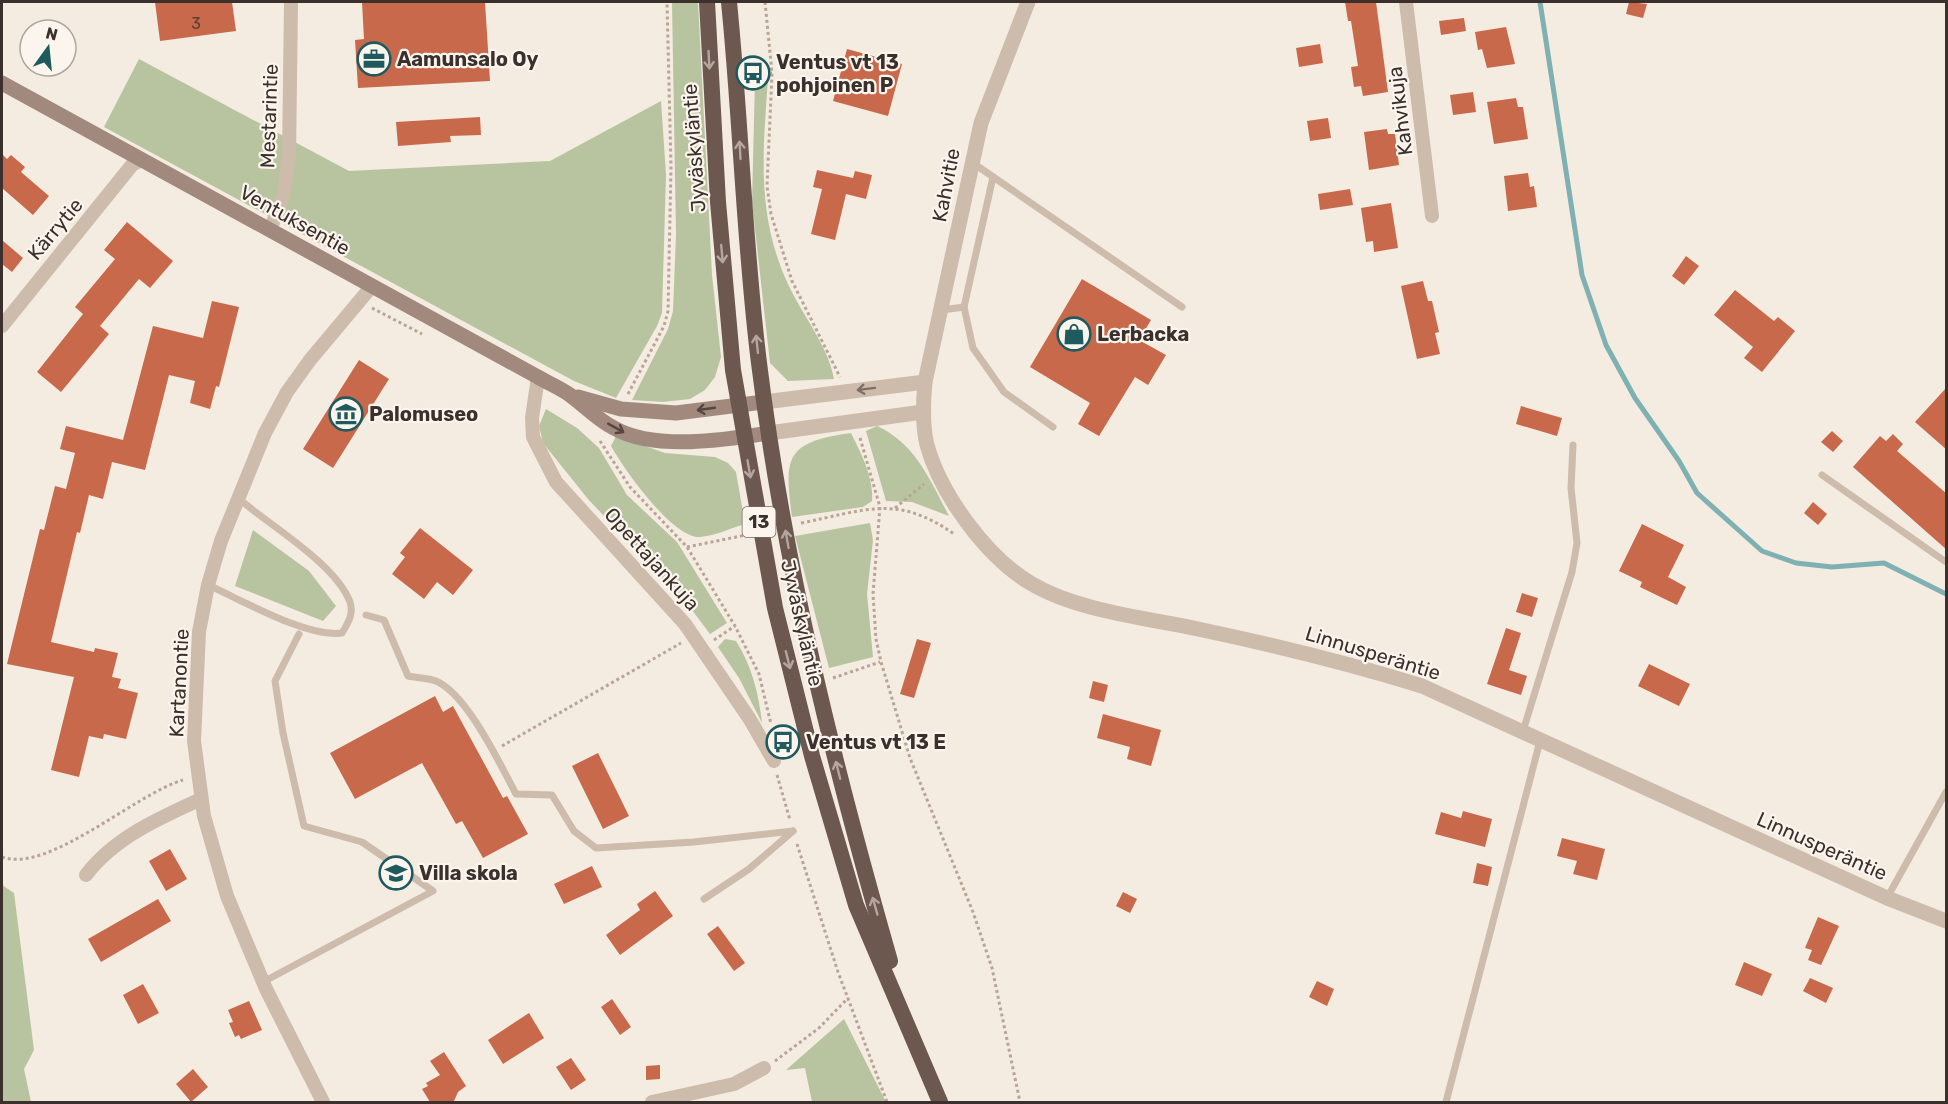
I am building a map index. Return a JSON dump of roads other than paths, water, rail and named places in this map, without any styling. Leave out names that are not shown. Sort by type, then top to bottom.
[{"type":"highway","name":"Jyväskyläntie","points":[[707,2],[718,202],[739,405],[775,608],[832,828],[856,905],[940,1102]]},
{"type":"highway","name":"Jyväskyläntie","points":[[729,2],[736,73],[742,200],[764,402],[798,603],[852,827],[908,1023]]},
{"type":"main road","name":"Ventuksentie","points":[[2,83],[569,394],[613,428],[630,436],[704,441],[769,434]]},
{"type":"main road","name":"Ventuksentie","points":[[569,394],[621,409],[676,413],[764,402]]},
{"type":"street","name":"Mestarintie","points":[[270,230],[283,197],[289,158],[291,2]]},
{"type":"street","name":"Kahvitie","points":[[925,382],[981,123],[1028,2]]},
{"type":"street","name":"Kahvikuja","points":[[1407,2],[1432,216]]},
{"type":"street","name":"Kärrytie","points":[[2,326],[132,165],[141,160]]},
{"type":"street","name":"Kartanontie","points":[[323,1102],[263,982],[227,896],[201,799],[194,741],[199,632],[208,585],[221,541],[265,433],[286,392],[372,286]]},
{"type":"street","name":"Opettajankuja","points":[[538,377],[532,418],[533,437],[556,482],[649,582],[702,647],[749,718],[774,761]]},
{"type":"street","points":[[764,402],[925,382]]},
{"type":"street","name":"Linnusperäntie","points":[[925,382],[923,411],[927,444],[940,480],[988,548],[1012,571],[1033,585],[1086,605],[1354,665],[1422,686],[1522,734],[1887,898],[1947,921]]},
{"type":"street","points":[[769,434],[923,411]]},
{"type":"street","points":[[86,875],[100,856],[115,845],[153,822],[201,799]]},
{"type":"street","points":[[652,1102],[734,1083],[764,1068]]},
{"type":"lane","points":[[971,162],[1182,308]]},
{"type":"lane","points":[[993,177],[964,307],[973,348],[1004,392],[1053,427]]},
{"type":"lane","points":[[942,310],[964,307]]},
{"type":"lane","points":[[1522,734],[1572,572],[1577,543],[1571,488],[1573,445]]},
{"type":"lane","points":[[1822,475],[1947,562]]},
{"type":"lane","points":[[208,585],[301,627],[327,635],[342,633],[350,620],[351,604],[346,595],[312,555],[238,498]]},
{"type":"lane","points":[[366,615],[384,620],[408,676],[437,681],[461,702],[493,751],[516,794],[552,795],[574,831],[596,848],[694,842],[793,831],[749,869],[704,899]]},
{"type":"lane","points":[[263,982],[432,891],[362,842],[304,826],[283,732],[275,681],[299,634]]},
{"type":"lane","points":[[1446,1102],[1540,741]]},
{"type":"lane","points":[[1887,898],[1947,792]]},
{"type":"waterway","points":[[1540,2],[1582,275],[1606,345],[1635,398],[1679,461],[1697,493],[1762,551],[1796,563],[1832,567],[1884,563],[1946,594]]},
{"type":"place","name":"Aamunsalo Oy","points":[[374,59]]},
{"type":"place","name":"Ventus vt 13 pohjoinen P","points":[[753,73]]},
{"type":"place","name":"Lerbacka","points":[[1074,334]]},
{"type":"place","name":"Palomuseo","points":[[346,414]]},
{"type":"place","name":"Ventus vt 13 E","points":[[783,742]]},
{"type":"place","name":"Villa skola","points":[[396,873]]}]
